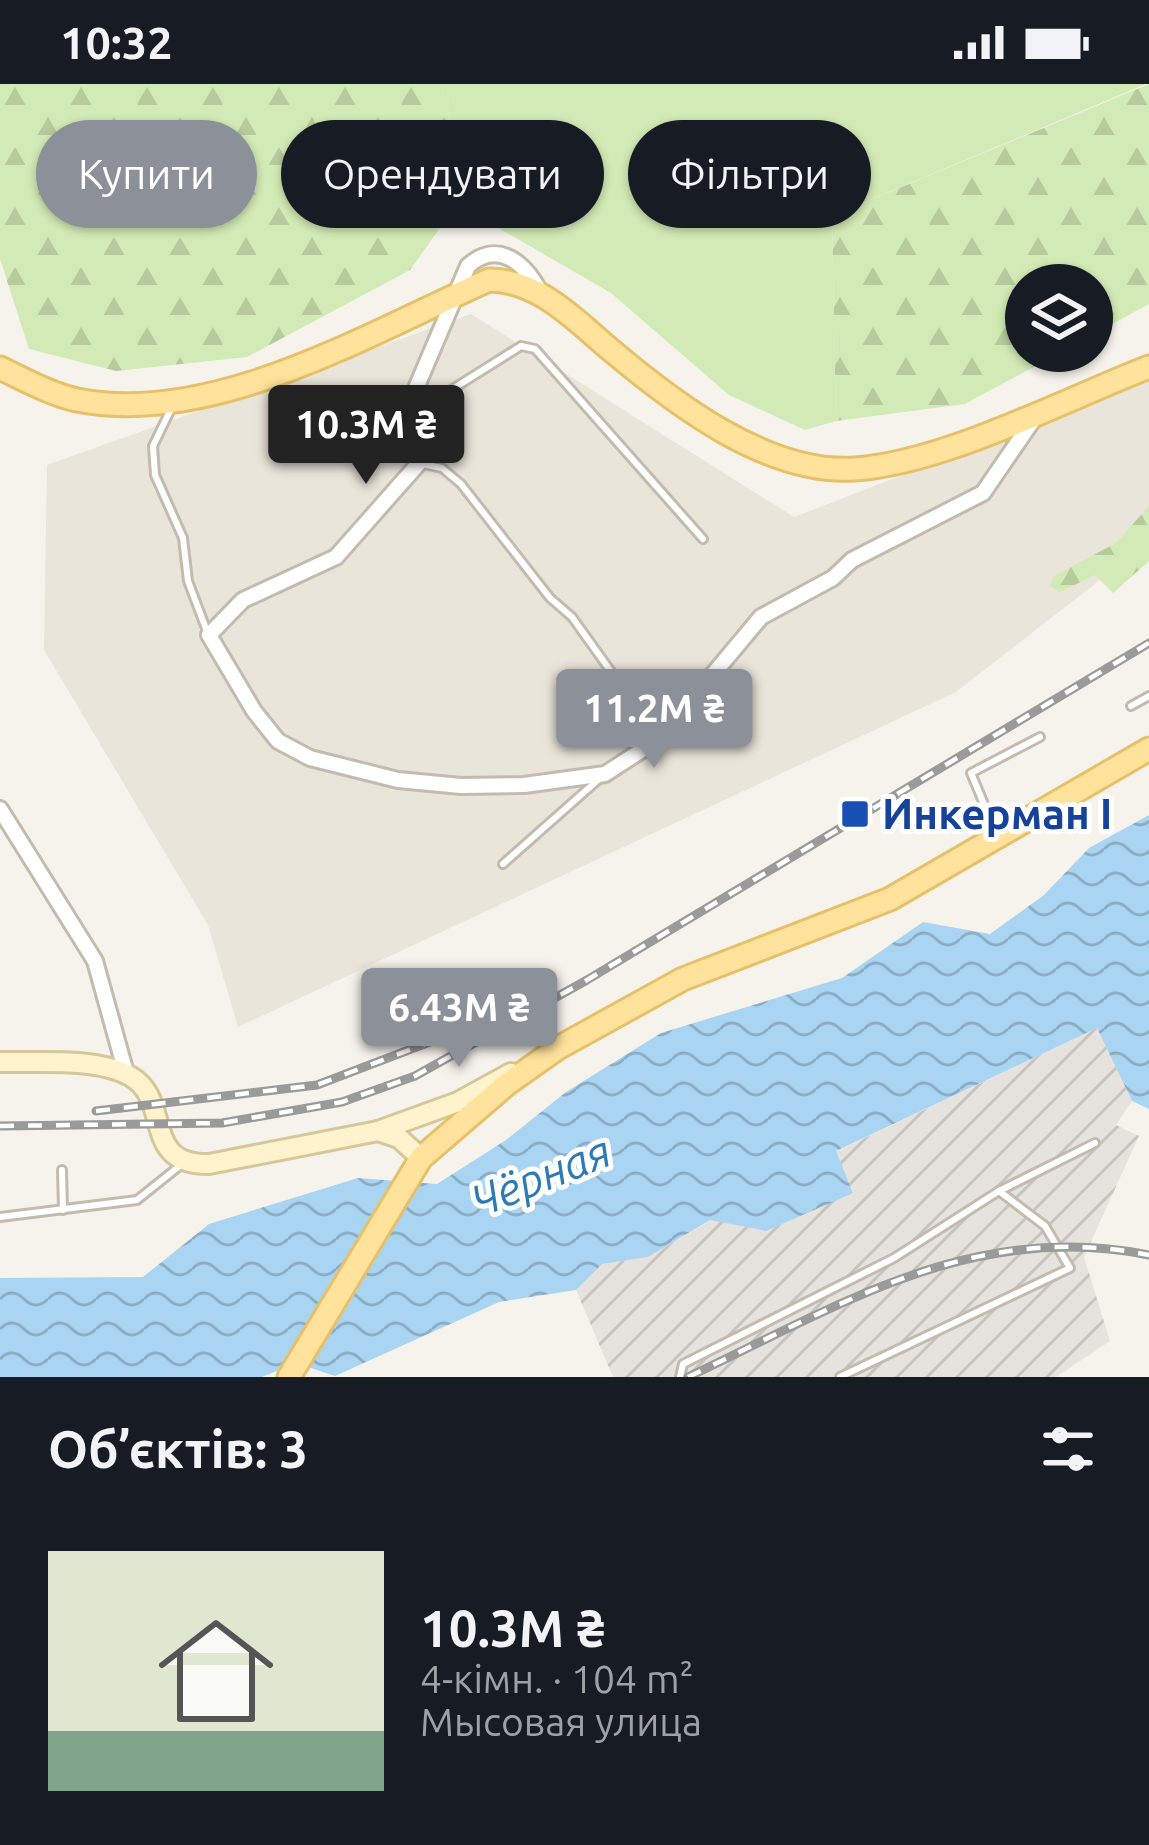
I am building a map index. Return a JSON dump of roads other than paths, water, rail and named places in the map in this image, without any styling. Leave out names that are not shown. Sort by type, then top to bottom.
[{"type":"main road","points":[[0,368],[78,400],[180,397],[230,389],[325,359],[489,280],[507,280],[542,296],[713,423],[754,446],[808,464],[851,470],[887,464],[1149,367]]},
{"type":"main road","points":[[0,1062],[126,1073],[147,1093],[165,1145],[185,1162],[209,1164],[377,1131],[458,1102],[683,979],[890,899],[1149,749]]},
{"type":"main road","points":[[290,1377],[415,1168],[465,1115],[557,1048]]},
{"type":"main road","points":[[377,1131],[399,1138],[415,1168]]},
{"type":"street","points":[[448,298],[419,373],[413,414],[419,463],[336,556],[243,600],[208,635],[278,741],[310,758],[398,780],[524,785],[605,774],[659,739],[761,617],[832,578],[852,560],[983,493],[1040,411]]},
{"type":"street","points":[[0,809],[8,833],[94,961],[126,1073]]},
{"type":"lane","points":[[413,414],[521,346],[535,349],[703,539]]},
{"type":"lane","points":[[180,397],[153,446],[155,475],[183,538],[188,580],[208,635]]},
{"type":"lane","points":[[419,463],[442,468],[461,484],[550,598],[572,617],[659,739]]},
{"type":"lane","points":[[1131,706],[1149,696]]},
{"type":"lane","points":[[998,836],[971,772],[1040,736]]},
{"type":"lane","points":[[503,864],[605,774]]},
{"type":"lane","points":[[680,1377],[683,1364],[894,1258],[999,1191],[1095,1143]]},
{"type":"lane","points":[[0,1217],[137,1200],[185,1162]]},
{"type":"lane","points":[[62,1170],[63,1210]]},
{"type":"lane","points":[[840,1377],[1070,1268],[1045,1226],[999,1191]]},
{"type":"water","name":"Чёрная","points":[[1149,815],[1149,1109],[1132,1101],[1097,1028],[836,1151],[853,1193],[766,1231],[710,1220],[648,1257],[602,1264],[576,1290],[499,1302],[335,1376],[296,1363],[262,1377],[0,1377],[0,1278],[143,1277],[209,1224],[358,1178],[437,1184],[506,1140],[566,1092],[661,1033],[842,978],[923,922],[990,934],[1044,895],[1089,848]]},
{"type":"railway","points":[[0,1126],[222,1123],[342,1102],[415,1076],[587,980],[1149,643]]},
{"type":"railway","points":[[96,1111],[317,1085],[490,1019]]},
{"type":"railway","points":[[688,1377],[855,1298],[966,1259],[1025,1249],[1085,1247],[1149,1255]]},
{"type":"place","name":"Инкерман I","points":[[855,814]]}]
